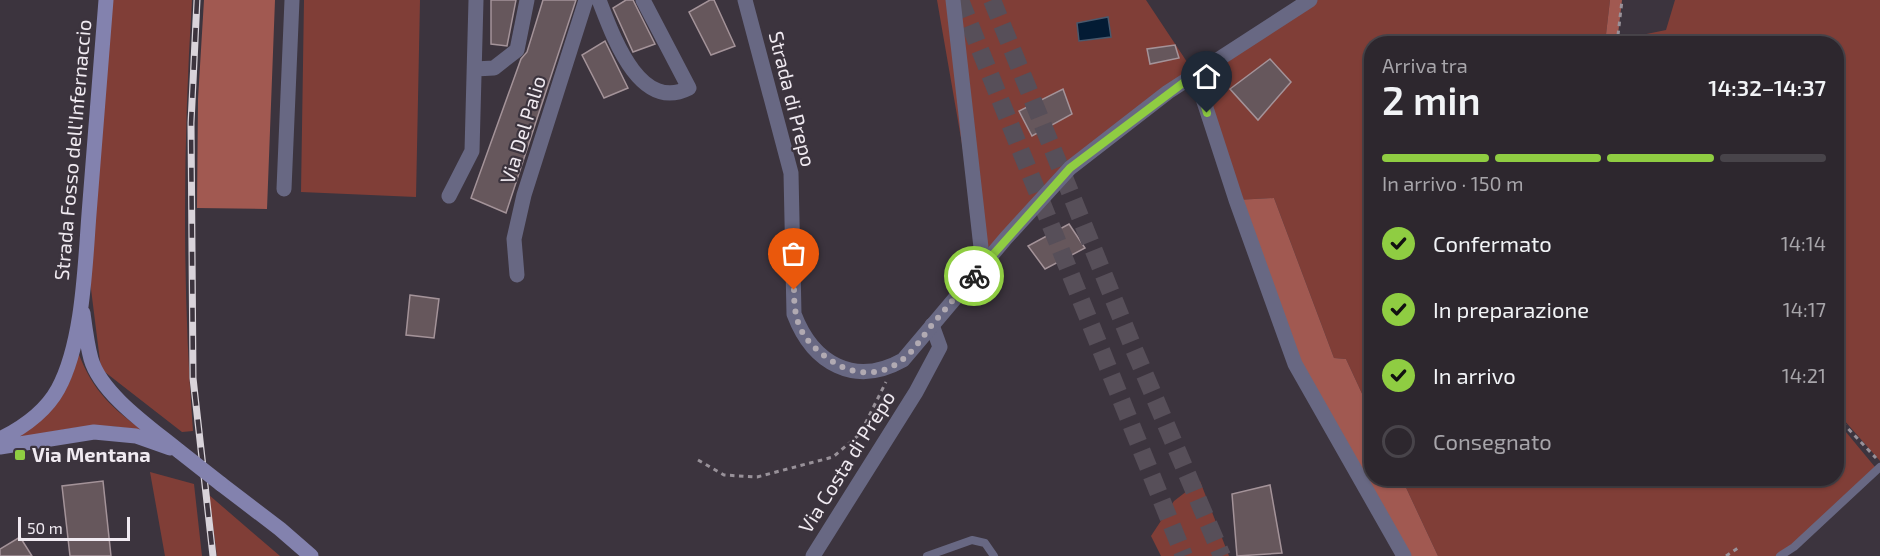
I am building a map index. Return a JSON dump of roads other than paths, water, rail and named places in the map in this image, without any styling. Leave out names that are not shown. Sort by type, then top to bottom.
[{"type":"main road","name":"Strada Fosso dell'Infernaccio","points":[[81,304],[106,0]]},
{"type":"main road","points":[[0,440],[31,420],[57,391],[67,369],[81,304]]},
{"type":"main road","points":[[81,304],[91,359],[103,382],[122,402],[179,451],[280,529],[311,556]]},
{"type":"main road","points":[[0,447],[93,432],[136,436],[179,451]]},
{"type":"street","points":[[284,189],[292,0]]},
{"type":"street","points":[[449,196],[472,151],[476,0]]},
{"type":"street","points":[[475,69],[494,68],[517,50],[527,0]]},
{"type":"street","name":"Via Del Palio","points":[[517,275],[514,239],[524,195],[586,0]]},
{"type":"street","points":[[599,0],[612,32],[639,80],[660,93],[677,94],[689,88],[644,0]]},
{"type":"street","name":"Strada di Prepo","points":[[745,0],[791,173],[794,314],[801,331],[816,350],[839,367],[864,373],[885,370],[903,360],[932,326]]},
{"type":"street","points":[[953,0],[983,265]]},
{"type":"street","points":[[932,326],[1070,168],[1195,74],[1310,0]]},
{"type":"street","points":[[1195,74],[1236,200],[1295,364],[1364,486]]},
{"type":"street","name":"Via Costa di Prepo","points":[[813,556],[910,401],[940,347],[932,326]]},
{"type":"street","points":[[1364,486],[1404,556]]},
{"type":"lane","points":[[1780,556],[1794,547],[1880,465]]},
{"type":"lane","points":[[927,556],[972,540],[985,543],[994,556]]},
{"type":"water","points":[[1108,17],[1111,37],[1079,41],[1077,23]]},
{"type":"tunnel","points":[[960,0],[1184,556]]},
{"type":"tunnel","points":[[992,0],[1133,347],[1222,556]]},
{"type":"railway","points":[[197,0],[191,123],[193,378],[213,556]]},
{"type":"place","name":"Via Mentana","points":[[20,455]]}]
